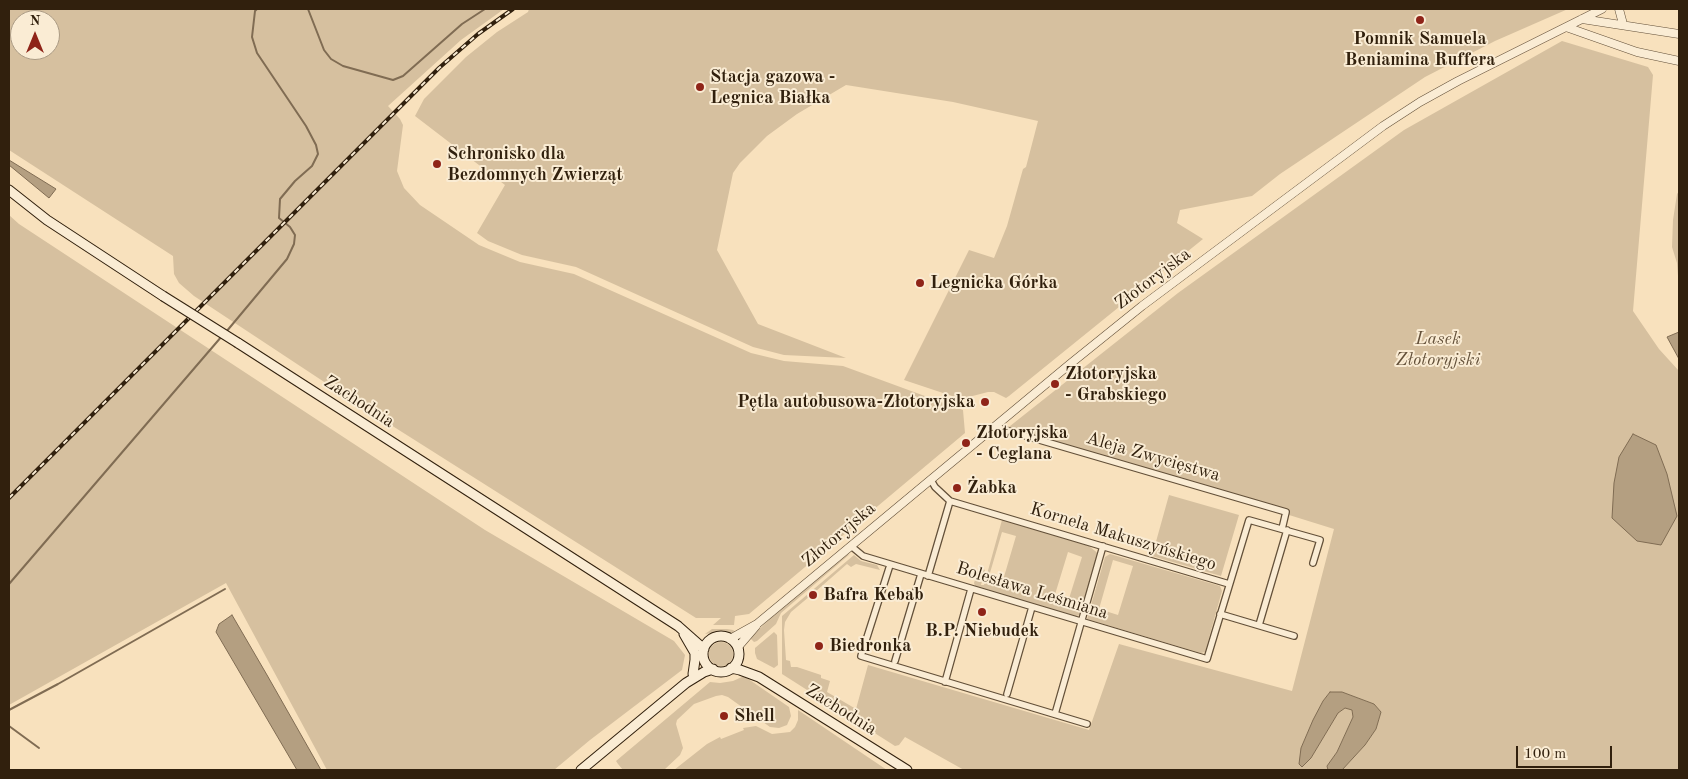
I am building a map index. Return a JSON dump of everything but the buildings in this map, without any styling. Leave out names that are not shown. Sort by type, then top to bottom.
[{"type":"main road","name":"Zachodnia","points":[[9,190],[24,203],[74,238],[678,626],[701,637],[712,638]]},
{"type":"main road","name":"Zachodnia","points":[[678,626],[704,654]]},
{"type":"main road","points":[[678,626],[695,653],[693,674]]},
{"type":"main road","points":[[686,683],[700,667],[706,644],[712,638],[720,636],[730,638],[738,647],[736,664],[720,671],[712,669],[706,663],[704,654]]},
{"type":"main road","name":"Zachodnia","points":[[738,658],[758,678],[907,770]]},
{"type":"main road","name":"Zachodnia","points":[[730,668],[758,678]]},
{"type":"main road","points":[[581,770],[686,683],[712,669]]},
{"type":"street","name":"Złotoryjska","points":[[738,647],[757,624],[1142,306],[1382,126],[1458,81],[1602,9]]},
{"type":"street","points":[[1620,9],[1620,18],[1623,24]]},
{"type":"street","points":[[1582,19],[1679,34]]},
{"type":"street","points":[[1566,27],[1637,52],[1679,61]]},
{"type":"street","name":"Aleja Zwycięstwa","points":[[995,427],[1286,512],[1285,530]]},
{"type":"street","name":"Kornela Makuszyńskiego","points":[[931,480],[935,487],[950,501],[1229,584]]},
{"type":"street","points":[[895,661],[950,501]]},
{"type":"street","points":[[1294,636],[1220,614],[1248,520],[1320,540],[1313,563]]},
{"type":"street","points":[[1259,626],[1285,530]]},
{"type":"street","name":"Bolesława Leśmiana","points":[[852,546],[863,556],[890,565],[1207,659],[1220,614]]},
{"type":"street","points":[[1056,714],[1103,546]]},
{"type":"street","points":[[890,565],[861,656],[1087,724]]},
{"type":"street","points":[[945,682],[971,589]]},
{"type":"street","points":[[1008,694],[1032,607]]},
{"type":"street","name":"Złotoryjska","points":[[730,638],[757,624]]},
{"type":"green space","points":[[9,9],[504,9],[461,40],[388,106],[403,125],[397,171],[404,188],[420,205],[479,245],[520,262],[574,274],[751,353],[784,361],[843,366],[963,410],[965,433],[749,614],[735,616],[734,625],[713,625],[721,618],[696,618],[353,401],[194,296],[179,283],[174,274],[173,256],[9,150]]},
{"type":"green space","points":[[529,9],[1568,9],[1495,41],[1425,77],[1280,174],[1252,196],[1180,210],[1177,223],[1203,239],[1006,398],[994,392],[988,392],[961,399],[904,380],[969,250],[994,258],[1007,226],[1023,169],[1026,167],[1038,121],[953,102],[846,85],[797,114],[767,136],[740,163],[733,173],[717,250],[758,324],[846,358],[784,355],[753,347],[576,267],[522,255],[488,241],[477,233],[505,185],[415,116],[424,99],[466,57],[497,32],[528,12]]},
{"type":"green space","name":"Lasek Złotoryjski","points":[[1562,41],[1648,67],[1653,75],[1633,311],[1659,349],[1679,371],[1679,770],[1342,770],[1365,745],[1376,729],[1381,712],[1374,704],[1342,692],[1330,692],[1323,701],[1301,748],[1311,758],[1338,713],[1345,708],[1352,710],[1353,717],[1337,752],[1327,766],[1328,770],[964,770],[905,737],[899,745],[895,746],[782,674],[782,616],[854,555],[861,561],[877,565],[880,570],[856,564],[851,567],[847,564],[815,592],[817,596],[813,599],[810,596],[791,612],[785,622],[784,630],[786,660],[790,661],[791,667],[797,667],[821,675],[821,678],[830,681],[827,692],[856,709],[868,665],[1089,730],[1119,644],[1292,691],[1334,529],[1164,476],[1005,430],[1178,293],[1404,130]]},
{"type":"green space","points":[[1679,191],[1679,289],[1677,263],[1672,247],[1673,220]]},
{"type":"green space","points":[[9,215],[19,224],[485,530],[674,641],[685,655],[682,670],[554,770],[327,770],[226,583],[9,705]]},
{"type":"green space","points":[[1169,495],[1239,515],[1221,576],[1152,556]]},
{"type":"green space","points":[[1002,520],[1089,546],[1100,555],[1083,615],[1075,616],[977,588],[974,583],[975,580],[980,580],[983,569],[985,570],[981,585],[984,585]],"holes":[[[1002,532],[1016,536],[1001,587],[987,583]],[[1068,552],[1082,557],[1067,605],[1053,601]]]},
{"type":"green space","points":[[850,554],[781,613],[776,624],[757,641],[754,642],[750,638],[773,616],[845,556]]},
{"type":"green space","points":[[1110,554],[1220,586],[1222,591],[1205,652],[1201,653],[1087,619],[1105,557]],"holes":[[[1113,560],[1133,566],[1118,615],[1099,609]]]},
{"type":"green space","points":[[712,629],[727,629],[737,633],[720,632],[705,634]]},
{"type":"green space","points":[[774,632],[777,635],[778,665],[774,668],[757,659],[755,648]]},
{"type":"green space","points":[[721,642],[730,645],[733,654],[730,663],[721,666],[712,663],[709,654],[712,645]]},
{"type":"green space","points":[[744,676],[789,707],[791,716],[787,725],[779,728],[770,727],[728,697],[716,696],[694,704],[677,720],[676,724],[683,748],[680,755],[664,770],[623,770],[618,764],[616,761],[710,682],[733,681]]},
{"type":"green space","points":[[798,710],[887,770],[674,770],[707,744],[720,737],[721,739],[744,730],[743,728],[756,726],[772,734],[790,732],[798,720]]},
{"type":"shaded area","points":[[9,160],[56,189],[49,198],[9,165]]},
{"type":"shaded area","points":[[1679,332],[1679,359],[1667,337]]},
{"type":"shaded area","points":[[1633,434],[1656,445],[1667,474],[1677,516],[1661,545],[1637,541],[1612,518],[1614,483],[1619,457]]},
{"type":"shaded area","points":[[232,615],[321,770],[297,770],[216,632],[219,624]]},
{"type":"shaded area","points":[[1330,692],[1342,692],[1374,704],[1381,712],[1376,729],[1365,745],[1342,770],[1328,770],[1327,766],[1337,752],[1353,717],[1352,710],[1345,708],[1338,713],[1311,758],[1302,767],[1299,764],[1301,748],[1313,720]]},
{"type":"waterway","points":[[226,332],[287,259],[294,244],[295,235],[290,227],[279,218],[280,199],[295,181],[312,166],[318,154],[316,145],[306,126],[257,53],[252,37],[255,11],[257,9]]},
{"type":"waterway","points":[[308,9],[324,50],[331,59],[343,66],[393,80],[403,76],[462,24],[485,9]]},
{"type":"waterway","points":[[9,584],[222,336]]},
{"type":"waterway","points":[[9,710],[225,589]]},
{"type":"waterway","points":[[9,726],[39,748]]},
{"type":"railway","points":[[9,498],[439,68],[478,34],[513,9]]},
{"type":"place","name":"Pomnik Samuela Beniamina Ruffera","points":[[1420,20]]},
{"type":"place","name":"Stacja gazowa - Legnica Białka","points":[[700,87]]},
{"type":"place","name":"Schronisko dla Bezdomnych Zwierząt","points":[[437,164]]},
{"type":"place","name":"Legnicka Górka","points":[[920,283]]},
{"type":"place","name":"Złotoryjska - Grabskiego","points":[[1055,384]]},
{"type":"place","name":"Pętla autobusowa-Złotoryjska","points":[[985,402]]},
{"type":"place","name":"Złotoryjska - Ceglana","points":[[966,443]]},
{"type":"place","name":"Żabka","points":[[957,488]]},
{"type":"place","name":"Bafra Kebab","points":[[813,595]]},
{"type":"place","name":"B.P. Niebudek","points":[[982,612]]},
{"type":"place","name":"Biedronka","points":[[819,646]]},
{"type":"place","name":"Shell","points":[[724,716]]}]
